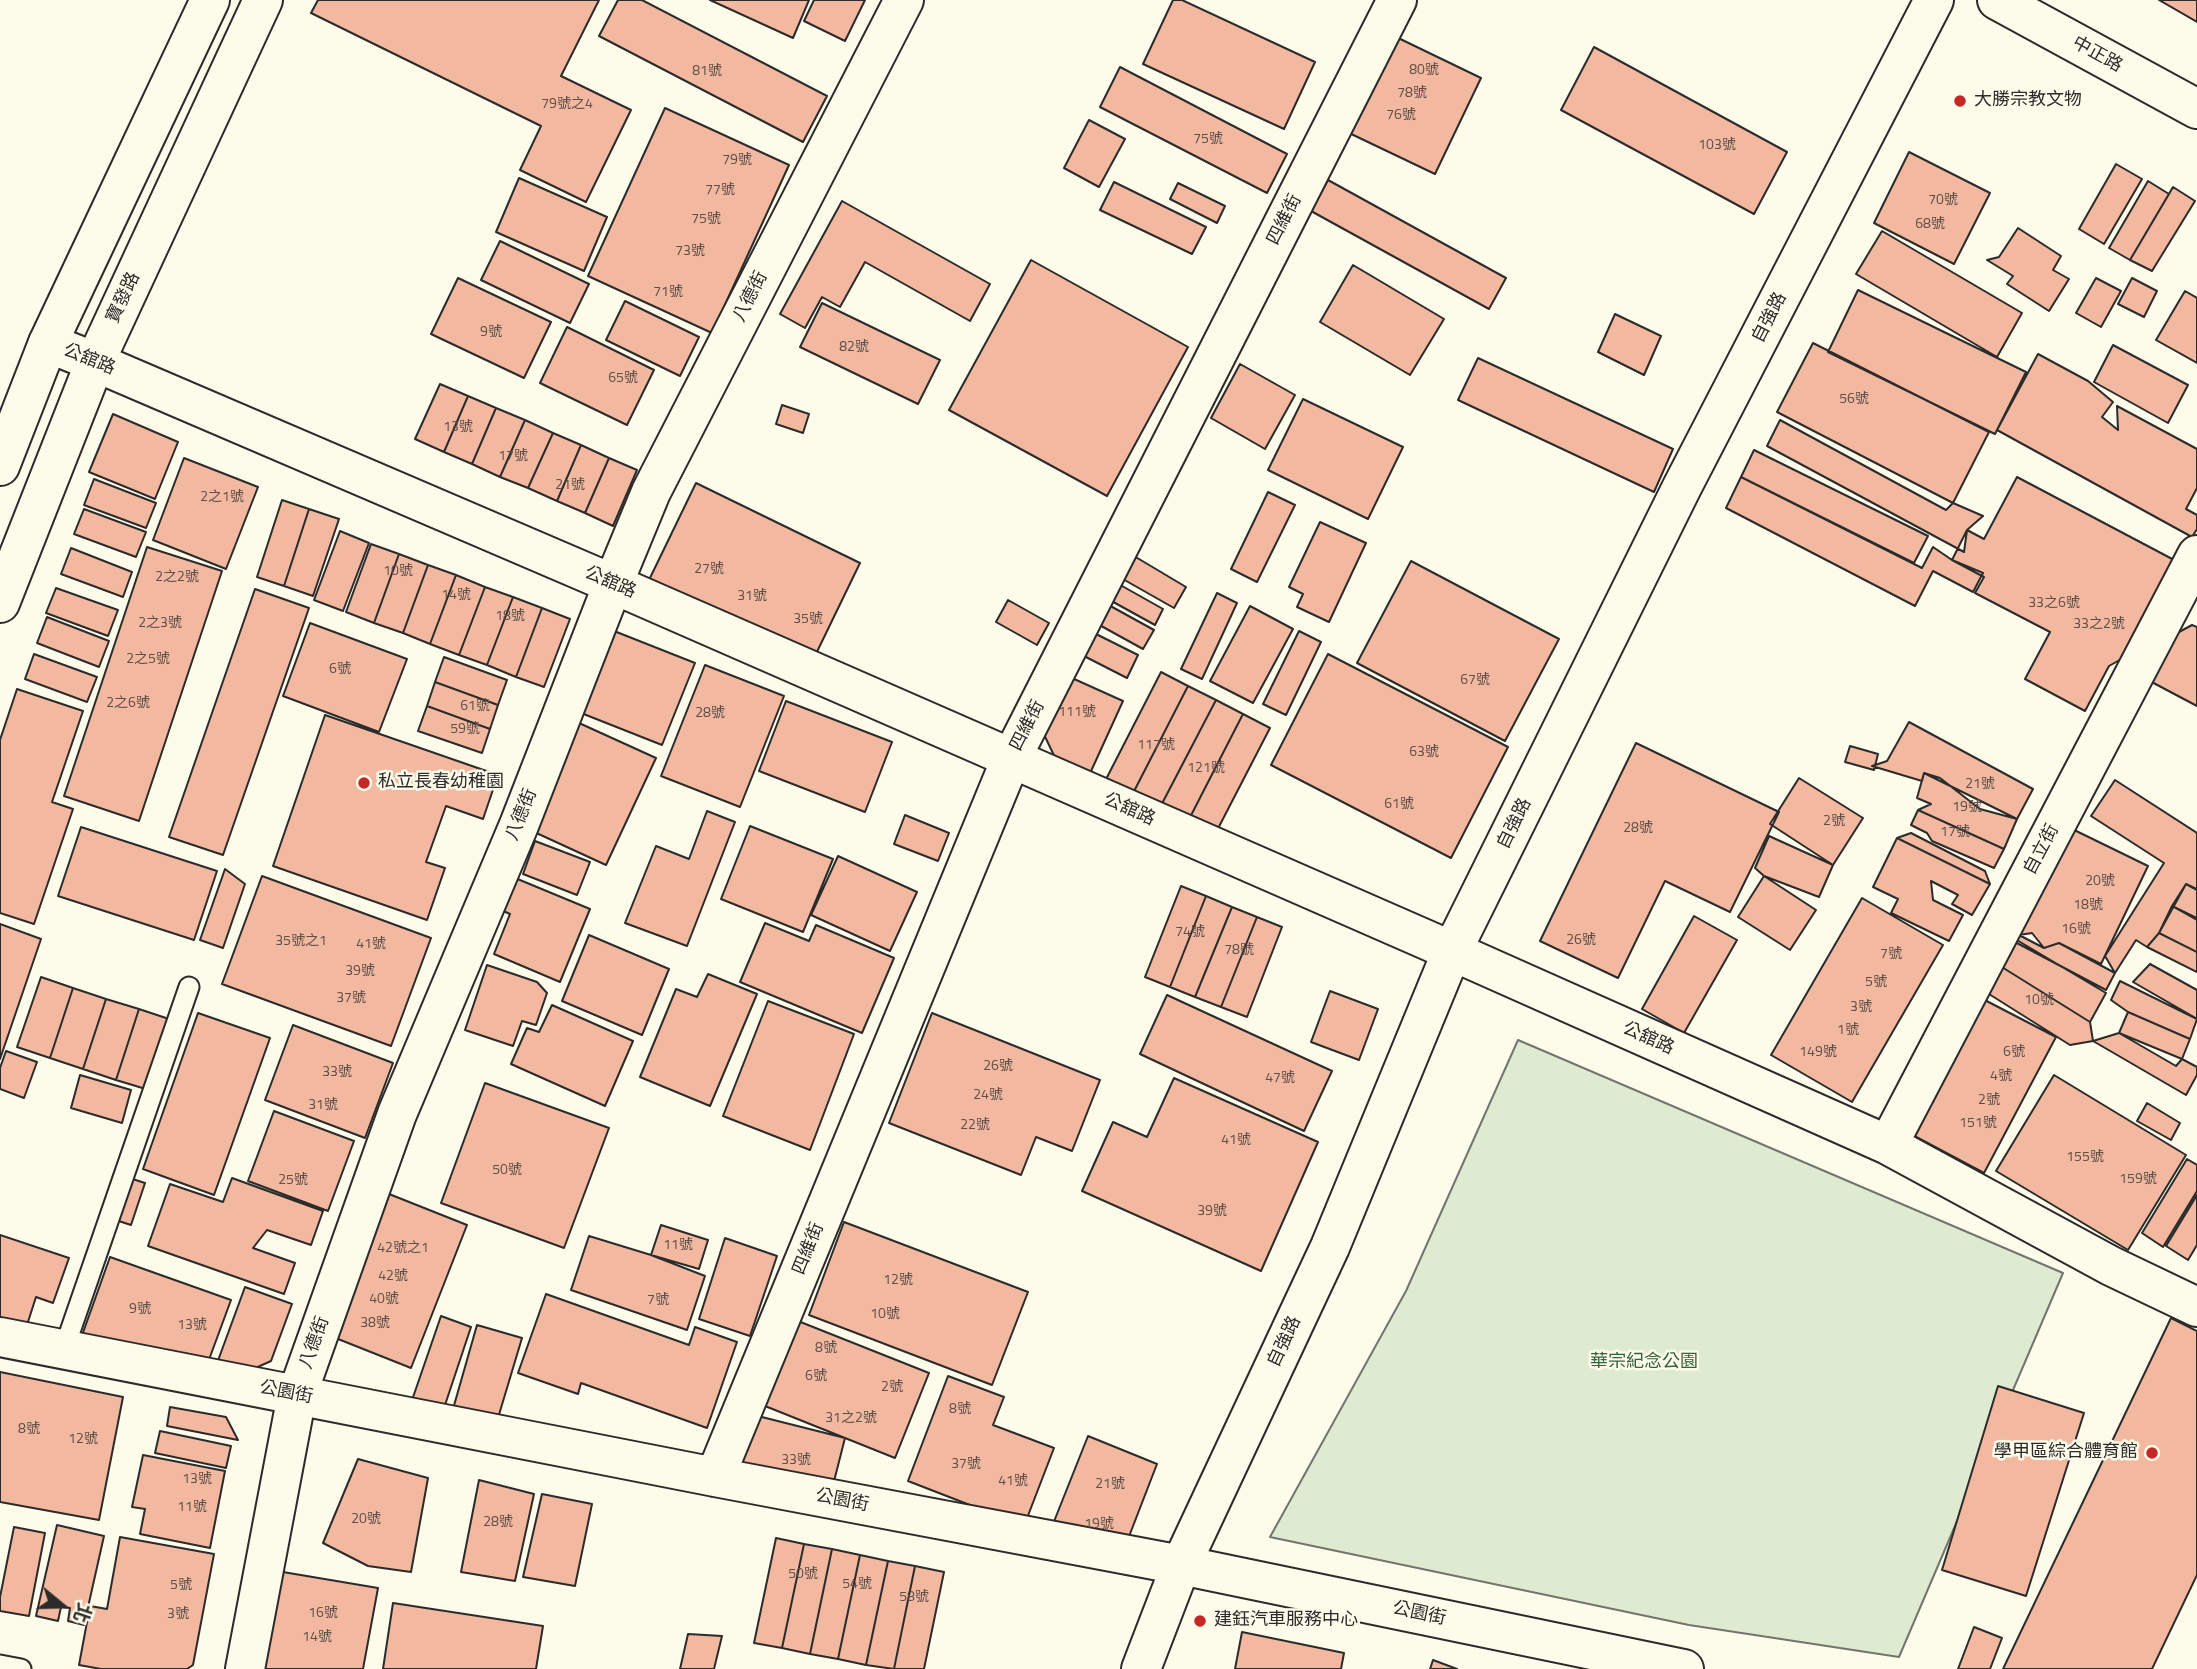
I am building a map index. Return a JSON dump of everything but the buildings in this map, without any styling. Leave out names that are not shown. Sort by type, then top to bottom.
[{"type":"street","points":[[0,466],[48,343],[210,0]]},
{"type":"street","name":"寶發路","points":[[0,603],[94,362],[263,0]]},
{"type":"street","name":"八德街","points":[[245,1669],[297,1395],[397,1114],[519,825],[651,492],[904,0]]},
{"type":"street","name":"四維街","points":[[715,1477],[1011,759],[1397,0]]},
{"type":"street","name":"自強路","points":[[1141,1669],[1181,1565],[1330,1247],[1452,951],[1682,487],[1934,0]]},
{"type":"street","name":"中正路","points":[[1997,0],[2197,109]]},
{"type":"street","name":"公舘路","points":[[48,343],[613,584],[1888,1145],[2110,1266],[2197,1307]]},
{"type":"street","name":"自立街","points":[[1888,1145],[2197,555]]},
{"type":"street","name":"公園街","points":[[0,1337],[1181,1565],[1684,1669]]},
{"type":"lane","points":[[64,1349],[189,987]]},
{"type":"lane","points":[[0,1665],[22,1669]]},
{"type":"green space","name":"華宗紀念公園","points":[[1518,1040],[2063,1273],[1899,1657],[1689,1625],[1270,1537],[1406,1291]]},
{"type":"place","name":"大勝宗教文物","points":[[1960,101]]},
{"type":"place","name":"私立長春幼稚園","points":[[364,783]]},
{"type":"place","name":"學甲區綜合體育館","points":[[2152,1453]]},
{"type":"place","name":"建鈺汽車服務中心","points":[[1200,1621]]}]
